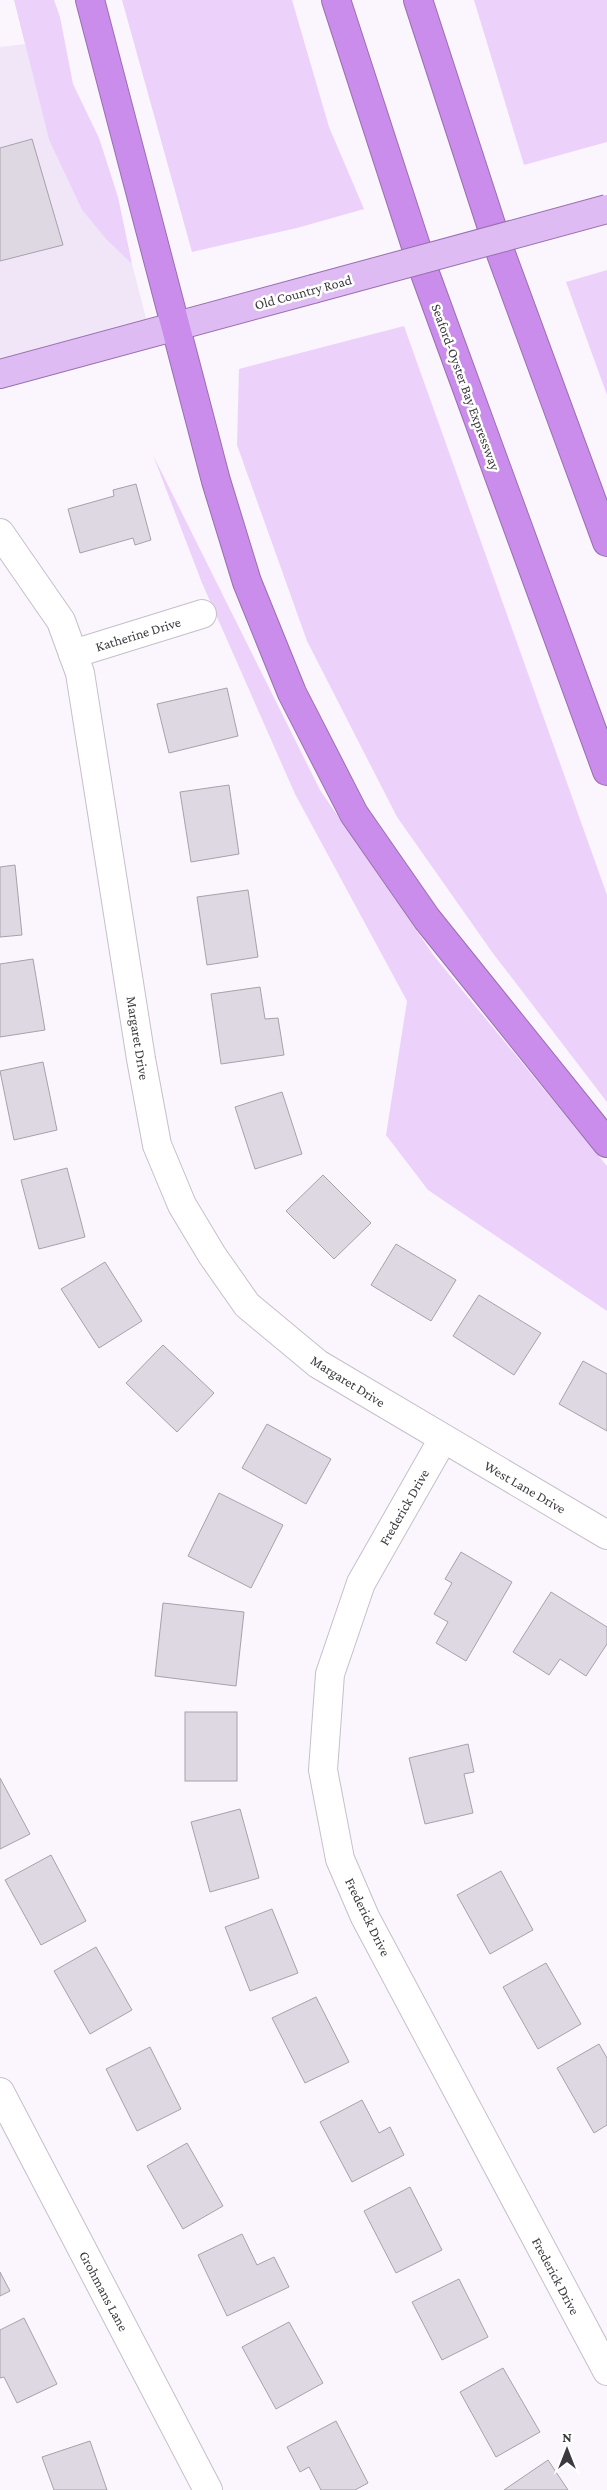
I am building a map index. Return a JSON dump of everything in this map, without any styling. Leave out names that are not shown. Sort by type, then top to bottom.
[{"type":"highway","points":[[90,0],[216,481],[247,582],[292,693],[354,814],[428,919],[607,1143]]},
{"type":"highway","name":"Seaford-Oyster Bay Expressway","points":[[336,0],[423,268],[607,771]]},
{"type":"highway","points":[[418,0],[497,243],[607,542]]},
{"type":"main road","name":"Old Country Road","points":[[0,374],[607,209]]},
{"type":"street","name":"Margaret Drive","points":[[0,532],[61,621],[80,673],[141,1059],[155,1135],[182,1205],[212,1255],[247,1305],[318,1364],[443,1439]]},
{"type":"street","name":"Katherine Drive","points":[[73,654],[202,614]]},
{"type":"street","name":"West Lane Drive","points":[[443,1439],[607,1535]]},
{"type":"street","name":"Frederick Drive","points":[[443,1439],[361,1583],[330,1674],[323,1770],[340,1859],[365,1917],[607,2371]]},
{"type":"street","name":"Grohmans Lane","points":[[0,2092],[208,2490]]},
{"type":"shaded area","points":[[14,0],[54,0],[60,17],[73,84],[99,138],[118,197],[132,264],[106,239],[82,210],[49,140]]},
{"type":"shaded area","points":[[122,0],[292,0],[329,127],[364,209],[297,228],[192,252]]},
{"type":"shaded area","points":[[474,0],[607,0],[607,142],[524,165]]},
{"type":"shaded area","points":[[25,44],[49,140],[82,210],[106,239],[132,264],[149,330],[0,368],[0,47]]},
{"type":"shaded area","points":[[607,270],[607,395],[566,282]]},
{"type":"shaded area","points":[[404,326],[607,895],[607,1102],[492,952],[397,817],[307,641],[237,445],[239,369]]},
{"type":"shaded area","points":[[153,455],[320,790],[434,956],[607,1166],[607,1311],[428,1190],[386,1135],[407,1001],[295,794],[202,583]]},
{"type":"building","points":[[32,139],[63,245],[0,261],[0,148]]},
{"type":"building","points":[[136,484],[151,540],[135,545],[133,538],[80,553],[68,509],[114,496],[113,490]]},
{"type":"building","points":[[227,688],[238,736],[169,753],[157,704]]},
{"type":"building","points":[[229,785],[239,854],[191,862],[180,792]]},
{"type":"building","points":[[15,865],[22,935],[0,937],[0,867]]},
{"type":"building","points":[[248,890],[258,957],[207,965],[197,897]]},
{"type":"building","points":[[33,959],[45,1030],[0,1037],[0,964]]},
{"type":"building","points":[[260,987],[265,1019],[278,1018],[284,1055],[221,1064],[211,994]]},
{"type":"building","points":[[43,1062],[57,1130],[14,1140],[0,1071]]},
{"type":"building","points":[[282,1092],[302,1154],[255,1169],[235,1107]]},
{"type":"building","points":[[67,1168],[85,1237],[39,1249],[21,1180]]},
{"type":"building","points":[[323,1175],[371,1223],[334,1259],[286,1211]]},
{"type":"building","points":[[396,1244],[456,1280],[431,1321],[371,1285]]},
{"type":"building","points":[[105,1262],[142,1321],[99,1348],[61,1289]]},
{"type":"building","points":[[479,1295],[541,1333],[514,1375],[453,1336]]},
{"type":"building","points":[[163,1345],[214,1393],[177,1432],[126,1383]]},
{"type":"building","points":[[583,1361],[607,1374],[607,1431],[559,1404]]},
{"type":"building","points":[[267,1424],[331,1459],[306,1504],[242,1468]]},
{"type":"building","points":[[219,1493],[283,1525],[251,1588],[188,1556]]},
{"type":"building","points":[[461,1552],[512,1582],[466,1661],[436,1643],[448,1622],[434,1614],[452,1583],[445,1579]]},
{"type":"building","points":[[551,1592],[607,1627],[607,1644],[586,1676],[560,1659],[549,1675],[513,1652]]},
{"type":"building","points":[[163,1603],[244,1612],[236,1686],[155,1676]]},
{"type":"building","points":[[185,1712],[237,1712],[237,1781],[185,1781]]},
{"type":"building","points":[[468,1744],[474,1772],[464,1774],[473,1813],[425,1824],[409,1758]]},
{"type":"building","points":[[0,1778],[30,1834],[0,1849]]},
{"type":"building","points":[[240,1809],[259,1878],[210,1892],[191,1822]]},
{"type":"building","points":[[51,1855],[86,1921],[41,1945],[5,1880]]},
{"type":"building","points":[[501,1871],[533,1930],[490,1954],[457,1895]]},
{"type":"building","points":[[272,1909],[298,1973],[250,1991],[225,1927]]},
{"type":"building","points":[[96,1947],[132,2010],[90,2034],[54,1971]]},
{"type":"building","points":[[546,1963],[581,2024],[538,2049],[503,1987]]},
{"type":"building","points":[[316,1997],[349,2062],[305,2083],[272,2018]]},
{"type":"building","points":[[599,2044],[607,2058],[607,2125],[594,2133],[557,2068]]},
{"type":"building","points":[[150,2047],[181,2109],[137,2131],[106,2069]]},
{"type":"building","points":[[362,2100],[379,2133],[390,2127],[404,2155],[352,2182],[320,2122]]},
{"type":"building","points":[[187,2143],[223,2206],[183,2229],[147,2166]]},
{"type":"building","points":[[410,2187],[442,2250],[396,2273],[364,2211]]},
{"type":"building","points":[[242,2234],[257,2265],[274,2257],[289,2287],[227,2316],[198,2255]]},
{"type":"building","points":[[0,2272],[10,2291],[0,2296]]},
{"type":"building","points":[[459,2279],[488,2337],[442,2360],[412,2302]]},
{"type":"building","points":[[24,2318],[57,2384],[17,2403],[4,2377],[0,2378],[0,2330]]},
{"type":"building","points":[[289,2322],[323,2383],[276,2409],[242,2347]]},
{"type":"building","points":[[503,2368],[540,2432],[496,2457],[460,2392]]},
{"type":"building","points":[[336,2421],[368,2483],[355,2490],[321,2490],[309,2467],[300,2472],[287,2447]]},
{"type":"building","points":[[90,2441],[107,2490],[54,2490],[42,2457]]},
{"type":"building","points":[[548,2460],[568,2490],[504,2490]]}]
